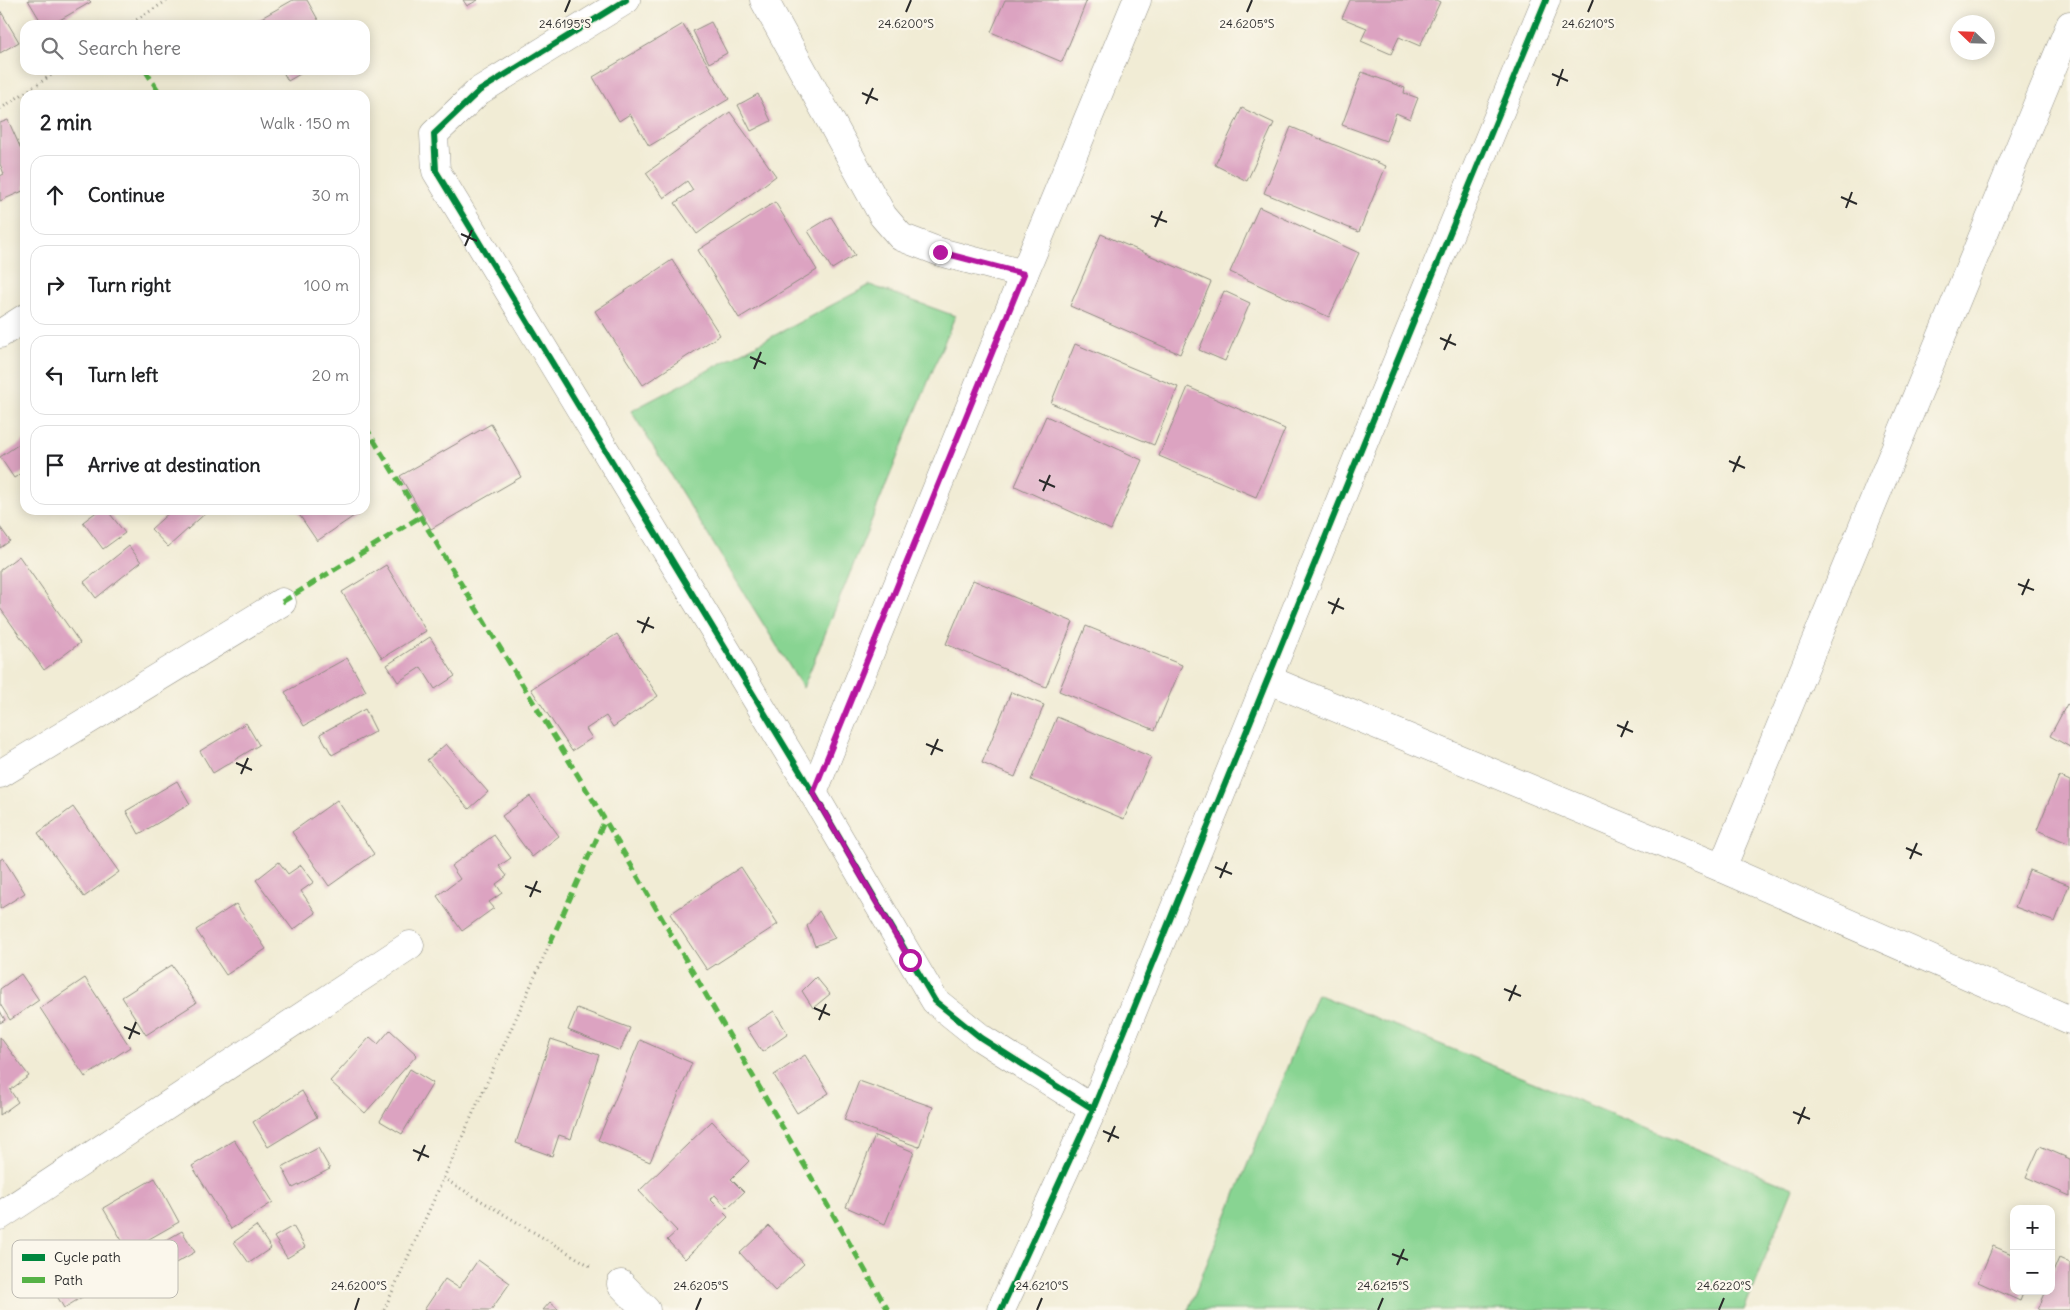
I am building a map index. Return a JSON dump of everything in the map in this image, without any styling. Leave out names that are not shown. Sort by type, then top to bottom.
[{"type":"street","points":[[626,0],[479,91],[434,134],[436,170],[813,793],[935,1002],[981,1038],[1093,1109]]},
{"type":"street","points":[[764,0],[883,216],[901,237],[940,252],[1024,274]]},
{"type":"street","points":[[813,793],[1137,0]]},
{"type":"street","points":[[1001,1310],[1093,1109],[1546,0]]},
{"type":"street","points":[[1722,868],[2070,26]]},
{"type":"street","points":[[0,334],[20,321]]},
{"type":"street","points":[[0,774],[282,602]]},
{"type":"street","points":[[1269,680],[1722,868],[2070,1020]]},
{"type":"street","points":[[0,1216],[410,944]]},
{"type":"street","points":[[621,1284],[646,1310]]},
{"type":"path","points":[[136,20],[168,0]]},
{"type":"path","points":[[29,90],[51,75]]},
{"type":"path","points":[[0,109],[20,96]]},
{"type":"path","points":[[384,1310],[550,943]]},
{"type":"path","points":[[443,1178],[621,1284]]},
{"type":"green space","points":[[870,285],[955,316],[803,688],[631,411]]},
{"type":"green space","points":[[1317,994],[1793,1188],[1744,1310],[1188,1310]]},
{"type":"building","points":[[28,0],[89,0],[91,2],[60,20],[40,20]]},
{"type":"building","points":[[293,0],[307,0],[318,20],[258,20]]},
{"type":"building","points":[[463,0],[478,0],[467,6]]},
{"type":"building","points":[[1005,0],[1087,0],[1062,62],[991,32]]},
{"type":"building","points":[[1350,0],[1436,0],[1440,2],[1420,46],[1399,37],[1391,54],[1361,41],[1367,28],[1342,18]]},
{"type":"building","points":[[0,10],[19,42],[0,53]]},
{"type":"building","points":[[711,22],[727,53],[709,63],[693,31]]},
{"type":"building","points":[[683,24],[729,99],[649,146],[630,114],[619,121],[593,77]]},
{"type":"building","points":[[1362,72],[1405,88],[1404,93],[1418,98],[1410,119],[1396,113],[1386,141],[1342,125]]},
{"type":"building","points":[[285,75],[298,75],[288,81]]},
{"type":"building","points":[[758,94],[771,121],[751,131],[738,105]]},
{"type":"building","points":[[1242,108],[1274,123],[1247,181],[1215,165]]},
{"type":"building","points":[[730,112],[776,176],[697,234],[675,203],[693,190],[687,181],[664,198],[646,173]]},
{"type":"building","points":[[8,120],[20,147],[20,192],[0,201],[0,176],[4,174],[0,164],[0,123]]},
{"type":"building","points":[[1291,127],[1386,166],[1359,232],[1264,193]]},
{"type":"building","points":[[775,202],[817,270],[739,318],[698,250]]},
{"type":"building","points":[[1259,207],[1359,253],[1329,317],[1230,272]]},
{"type":"building","points":[[831,217],[855,255],[832,269],[808,231]]},
{"type":"building","points":[[1101,234],[1211,282],[1180,354],[1070,306]]},
{"type":"building","points":[[672,260],[720,335],[643,385],[595,311]]},
{"type":"building","points":[[1224,291],[1250,303],[1225,361],[1199,350]]},
{"type":"building","points":[[1075,344],[1178,387],[1154,445],[1051,403]]},
{"type":"building","points":[[1188,387],[1285,429],[1256,497],[1159,456]]},
{"type":"building","points":[[1046,416],[1142,460],[1111,530],[1015,486]]},
{"type":"building","points":[[491,424],[521,477],[431,529],[400,476]]},
{"type":"building","points":[[20,443],[20,474],[14,478],[0,457]]},
{"type":"building","points":[[92,515],[111,515],[125,533],[103,549],[83,522]]},
{"type":"building","points":[[166,515],[203,515],[168,547],[151,529]]},
{"type":"building","points":[[299,515],[356,515],[317,541]]},
{"type":"building","points":[[0,527],[10,541],[0,548]]},
{"type":"building","points":[[129,546],[141,562],[96,598],[84,582]]},
{"type":"building","points":[[19,556],[80,643],[44,670],[0,608],[0,570]]},
{"type":"building","points":[[386,565],[426,631],[382,658],[342,592]]},
{"type":"building","points":[[973,580],[1073,622],[1046,687],[946,644]]},
{"type":"building","points":[[1086,626],[1182,665],[1155,730],[1059,691]]},
{"type":"building","points":[[617,634],[658,696],[613,727],[606,716],[586,729],[592,738],[572,751],[531,689]]},
{"type":"building","points":[[430,637],[455,676],[435,689],[421,667],[398,682],[387,665]]},
{"type":"building","points":[[347,658],[366,691],[304,726],[285,692]]},
{"type":"building","points":[[1011,692],[1044,705],[1015,777],[982,763]]},
{"type":"building","points":[[2067,704],[2070,706],[2070,747],[2050,736]]},
{"type":"building","points":[[365,709],[376,731],[332,755],[320,734]]},
{"type":"building","points":[[1057,717],[1151,757],[1124,819],[1031,780]]},
{"type":"building","points":[[246,723],[259,745],[213,773],[200,751]]},
{"type":"building","points":[[446,744],[488,792],[469,809],[427,760]]},
{"type":"building","points":[[2059,776],[2070,781],[2070,844],[2037,830]]},
{"type":"building","points":[[177,781],[190,804],[139,834],[126,811]]},
{"type":"building","points":[[530,796],[559,836],[532,857],[502,816]]},
{"type":"building","points":[[337,800],[374,854],[329,886],[292,832]]},
{"type":"building","points":[[73,807],[119,872],[84,897],[38,833]]},
{"type":"building","points":[[494,835],[511,858],[499,866],[507,876],[496,884],[502,893],[489,902],[494,908],[462,931],[437,896],[460,879],[451,866]]},
{"type":"building","points":[[3,858],[25,893],[0,909],[0,860]]},
{"type":"building","points":[[279,862],[288,874],[301,865],[314,882],[301,891],[316,913],[293,930],[256,880]]},
{"type":"building","points":[[741,867],[778,924],[707,970],[670,914]]},
{"type":"building","points":[[2029,870],[2069,885],[2055,922],[2015,907]]},
{"type":"building","points":[[236,904],[266,949],[226,975],[196,930]]},
{"type":"building","points":[[819,911],[835,938],[815,946],[807,926]]},
{"type":"building","points":[[172,965],[196,1003],[146,1035],[122,997]]},
{"type":"building","points":[[21,974],[39,1000],[10,1020],[0,1004],[0,989]]},
{"type":"building","points":[[816,977],[830,994],[813,1008],[802,991]]},
{"type":"building","points":[[85,978],[130,1047],[85,1077],[40,1008]]},
{"type":"building","points":[[577,1008],[630,1028],[620,1051],[568,1030]]},
{"type":"building","points":[[0,1011],[5,1020],[0,1023]]},
{"type":"building","points":[[774,1011],[788,1034],[762,1052],[747,1028]]},
{"type":"building","points":[[390,1030],[417,1055],[365,1113],[330,1081],[370,1037],[378,1044]]},
{"type":"building","points":[[0,1037],[29,1076],[10,1090],[18,1102],[0,1115]]},
{"type":"building","points":[[551,1039],[599,1055],[571,1139],[559,1135],[552,1156],[516,1143]]},
{"type":"building","points":[[640,1040],[692,1063],[650,1162],[598,1140]]},
{"type":"building","points":[[805,1055],[829,1093],[797,1113],[774,1075]]},
{"type":"building","points":[[410,1069],[433,1083],[402,1134],[380,1121]]},
{"type":"building","points":[[859,1081],[933,1107],[919,1147],[844,1120]]},
{"type":"building","points":[[302,1091],[317,1117],[268,1147],[253,1122]]},
{"type":"building","points":[[712,1121],[749,1161],[731,1179],[744,1192],[727,1208],[715,1195],[710,1199],[728,1217],[685,1259],[667,1240],[677,1231],[639,1191]]},
{"type":"building","points":[[875,1136],[914,1152],[885,1224],[846,1207]]},
{"type":"building","points":[[234,1140],[273,1202],[231,1229],[192,1166]]},
{"type":"building","points":[[2040,1146],[2070,1159],[2070,1196],[2026,1177]]},
{"type":"building","points":[[318,1148],[330,1169],[293,1188],[282,1167]]},
{"type":"building","points":[[155,1178],[179,1222],[147,1240],[122,1240],[103,1208]]},
{"type":"building","points":[[256,1226],[271,1248],[249,1263],[234,1242]]},
{"type":"building","points":[[293,1226],[305,1247],[287,1258],[274,1237]]},
{"type":"building","points":[[769,1226],[804,1264],[775,1291],[740,1253]]},
{"type":"building","points":[[182,1231],[195,1252],[178,1262],[178,1240],[166,1240]]},
{"type":"building","points":[[1993,1246],[2010,1253],[2010,1295],[2022,1295],[2020,1301],[1978,1282]]},
{"type":"building","points":[[2059,1258],[2070,1263],[2070,1310],[2038,1310],[2044,1295],[2055,1295],[2055,1268]]},
{"type":"building","points":[[478,1260],[510,1283],[491,1310],[424,1310],[445,1279],[459,1288]]},
{"type":"building","points":[[58,1298],[80,1298],[64,1308]]},
{"type":"building","points":[[550,1302],[559,1310],[543,1310]]},
{"type":"marked path","points":[[148,75],[158,90]]},
{"type":"marked path","points":[[370,434],[605,820],[888,1310]]},
{"type":"marked path","points":[[282,602],[420,517]]},
{"type":"marked path","points":[[550,943],[605,820]]},
{"type":"cycle path","points":[[626,0],[479,91],[434,134],[436,171],[813,793],[935,1001],[981,1038],[1093,1109]]},
{"type":"cycle path","points":[[1001,1310],[1093,1109],[1546,0]]},
{"type":"route","points":[[910,960],[813,793],[1024,274],[940,252]]}]
